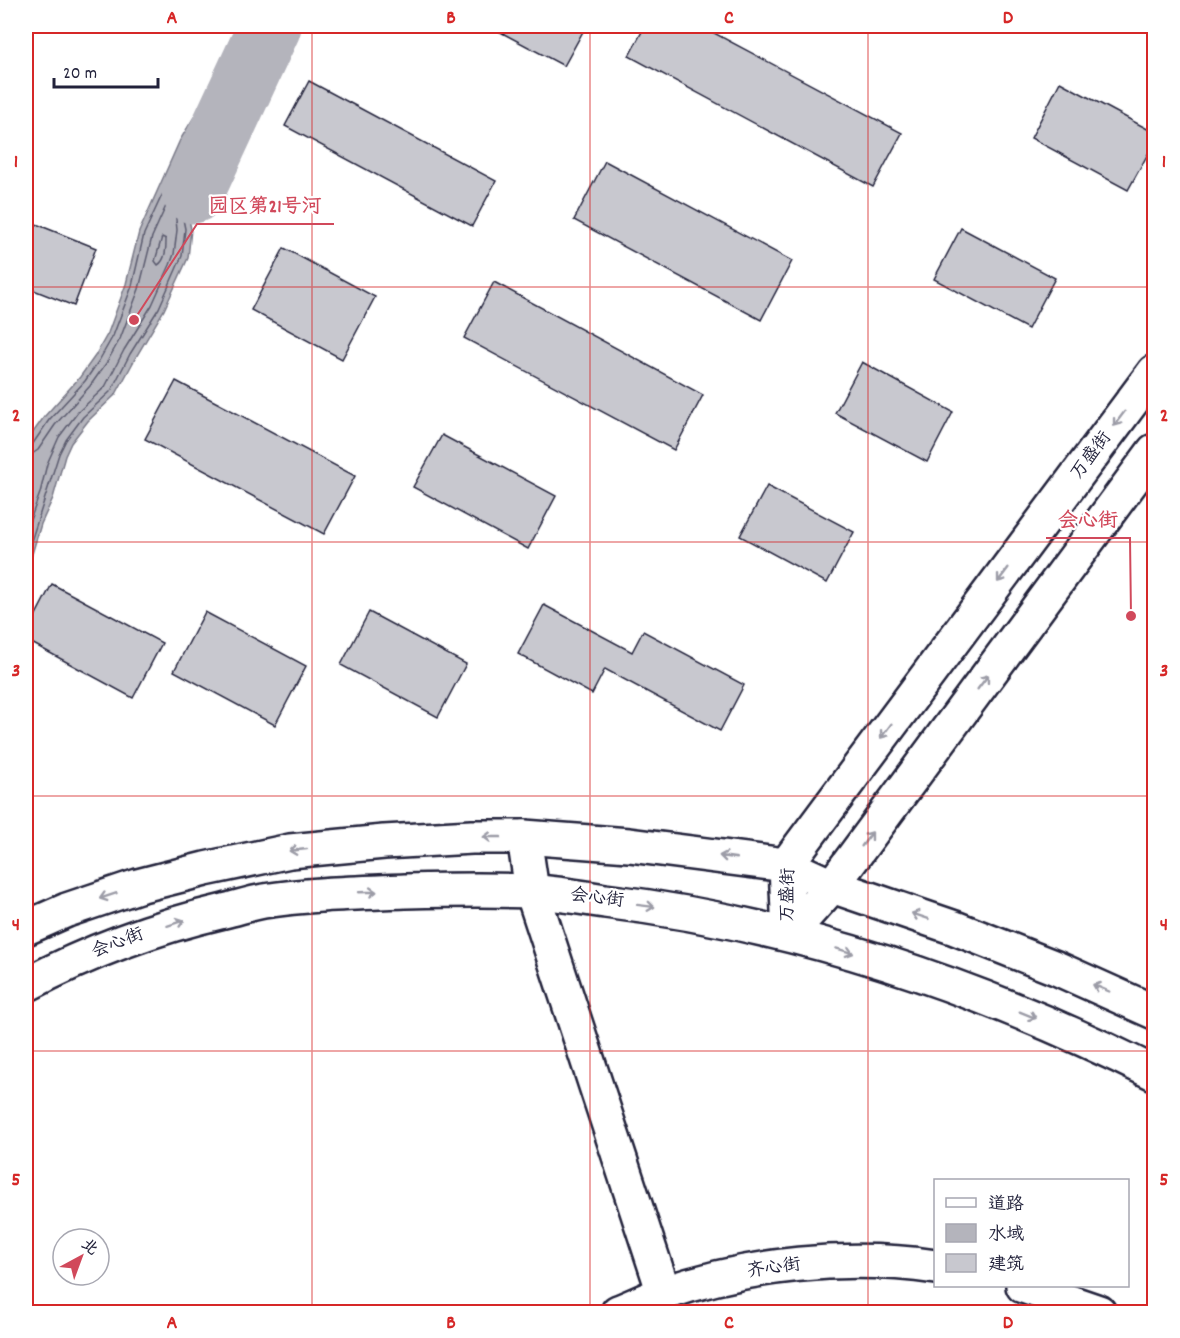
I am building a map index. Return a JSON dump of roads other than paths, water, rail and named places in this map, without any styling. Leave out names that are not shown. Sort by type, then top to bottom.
[{"type":"main road","name":"万盛街","points":[[789,934],[786,865],[1155,372]]},
{"type":"main road","name":"万盛街","points":[[789,934],[832,885],[1155,451]]},
{"type":"main road","points":[[26,928],[67,910],[138,886],[290,850],[472,837],[524,837],[629,845],[786,865],[832,885],[965,932],[1056,968],[1155,1012]]},
{"type":"main road","points":[[524,837],[532,891],[664,1293]]},
{"type":"main road","name":"会心街","points":[[26,985],[56,969],[122,941],[184,920],[263,901],[352,893],[532,891],[669,908],[789,934],[932,978],[1103,1047],[1155,1074]]},
{"type":"main road","name":"齐心街","points":[[618,1312],[664,1293],[754,1271],[810,1264],[866,1262],[934,1268]]},
{"type":"main road","points":[[1026,1287],[1099,1312]]},
{"type":"water","points":[[250,26],[285,26],[276,36],[236,100],[218,152],[192,201],[188,214],[191,229],[188,258],[164,310],[116,394],[88,421],[71,443],[53,498],[41,524],[26,574],[26,447],[29,438],[44,417],[80,377],[108,333],[126,284],[139,232],[180,140],[194,117],[215,100]]},
{"type":"waterway","points":[[193,192],[270,26]]},
{"type":"place","name":"园区第21号河","points":[[134,320]]},
{"type":"place","name":"会心街","points":[[1131,616]]}]
